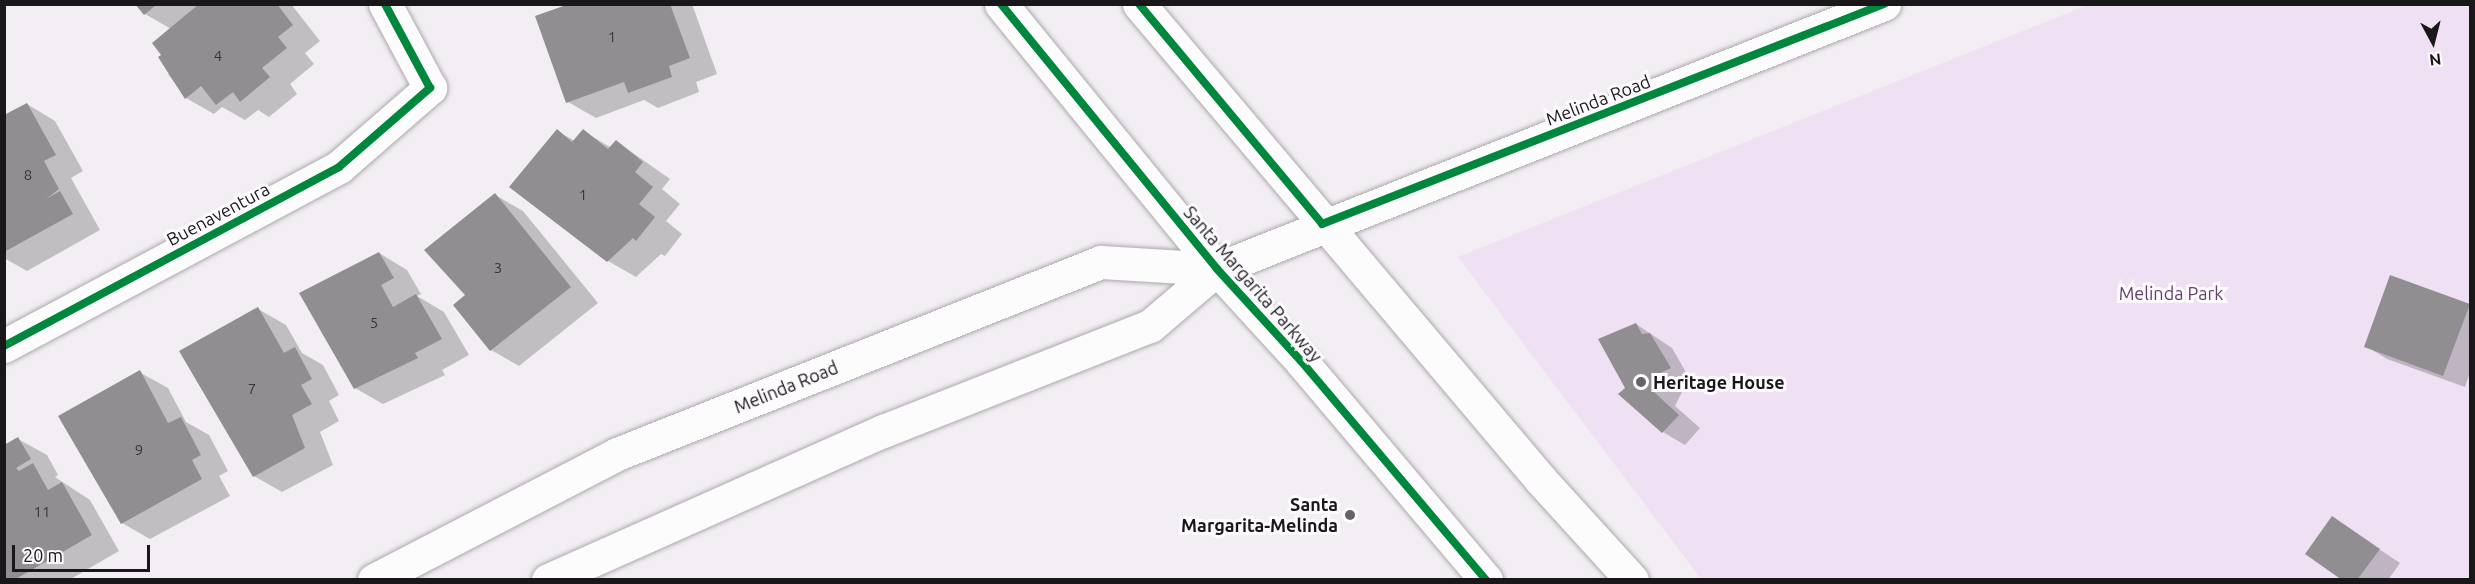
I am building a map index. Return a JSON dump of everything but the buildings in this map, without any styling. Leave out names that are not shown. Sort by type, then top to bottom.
[{"type":"main road","name":"Buenaventura","points":[[4,346],[339,167],[430,88],[385,4]]},
{"type":"main road","name":"Santa Margarita Parkway","points":[[1001,4],[1217,269],[1301,361],[1486,579]]},
{"type":"main road","points":[[1139,4],[1322,224],[1632,579]]},
{"type":"main road","name":"Melinda Road","points":[[548,579],[883,431],[1150,326],[1217,269],[1322,224],[1884,4]]},
{"type":"main road","name":"Melinda Road","points":[[374,579],[617,454],[1101,262],[1217,269]]},
{"type":"green space","name":"Melinda Park","points":[[2088,5],[2470,5],[2470,579],[1701,579],[1458,257]]},
{"type":"cycle path","points":[[4,346],[339,167],[430,88],[385,4]]},
{"type":"cycle path","points":[[1001,4],[1217,269],[1301,361],[1486,580]]},
{"type":"cycle path","points":[[1139,4],[1322,224],[1884,4]]},
{"type":"place","name":"Heritage House","points":[[1641,382]]},
{"type":"place","name":"Santa Margarita-Melinda","points":[[1350,515]]}]
